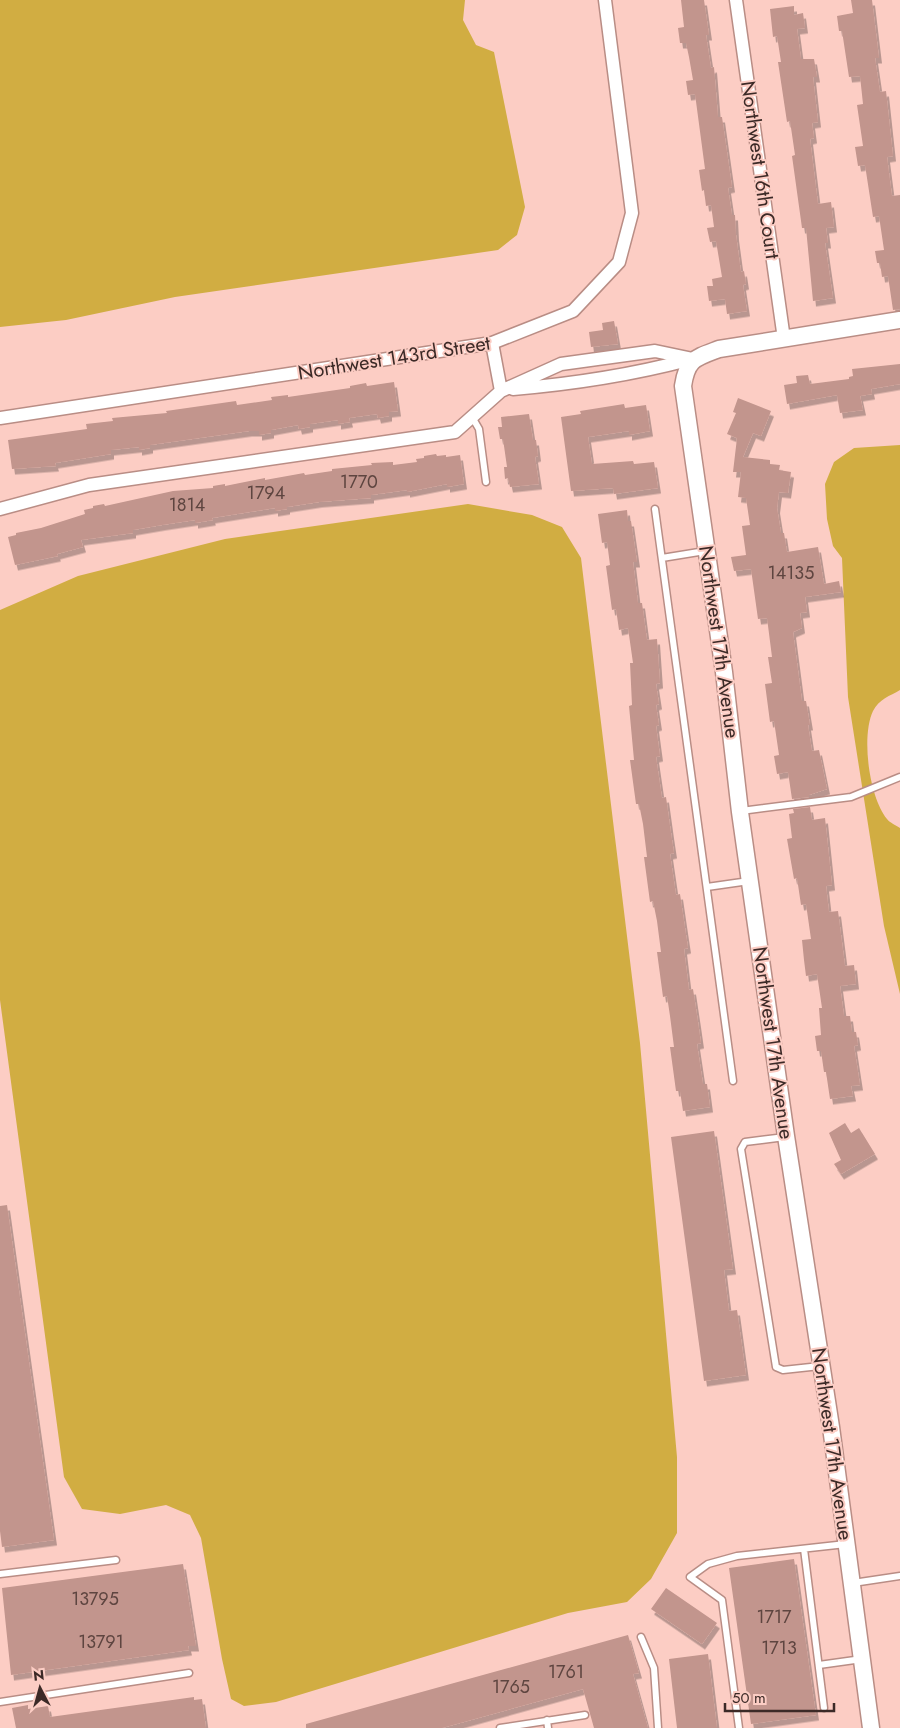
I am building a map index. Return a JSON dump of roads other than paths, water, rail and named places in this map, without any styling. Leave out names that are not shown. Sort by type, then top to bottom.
[{"type":"street","name":"Northwest 143rd Street","points":[[0,418],[492,344],[573,311],[619,262],[632,213],[605,0]]},
{"type":"street","name":"Northwest 16th Court","points":[[736,0],[784,339]]},
{"type":"street","points":[[501,391],[570,383],[653,369],[693,359],[719,349],[900,320]]},
{"type":"street","points":[[492,344],[501,391]]},
{"type":"street","points":[[0,509],[89,485],[455,432],[501,391],[561,364],[655,351],[693,359]]},
{"type":"street","name":"Northwest 17th Avenue","points":[[693,359],[685,372],[683,386],[707,551],[740,812],[847,1544],[871,1728]]},
{"type":"lane","points":[[472,416],[479,429],[486,482]]},
{"type":"lane","points":[[655,509],[733,1081]]},
{"type":"lane","points":[[662,558],[707,551]]},
{"type":"lane","points":[[740,812],[851,796],[900,777]]},
{"type":"lane","points":[[707,887],[750,881]]},
{"type":"lane","points":[[786,1136],[745,1142],[741,1149],[776,1367],[783,1370],[821,1366]]},
{"type":"lane","points":[[739,1728],[722,1600],[690,1577],[708,1564],[737,1556],[847,1544]]},
{"type":"lane","points":[[804,1549],[824,1708]]},
{"type":"lane","points":[[0,1574],[116,1560]]},
{"type":"lane","points":[[852,1583],[900,1576]]},
{"type":"lane","points":[[641,1637],[654,1668],[658,1728]]},
{"type":"lane","points":[[819,1665],[862,1659]]},
{"type":"lane","points":[[0,1702],[189,1673]]},
{"type":"lane","points":[[500,1728],[585,1715]]},
{"type":"lane","points":[[547,1720],[548,1728]]}]
